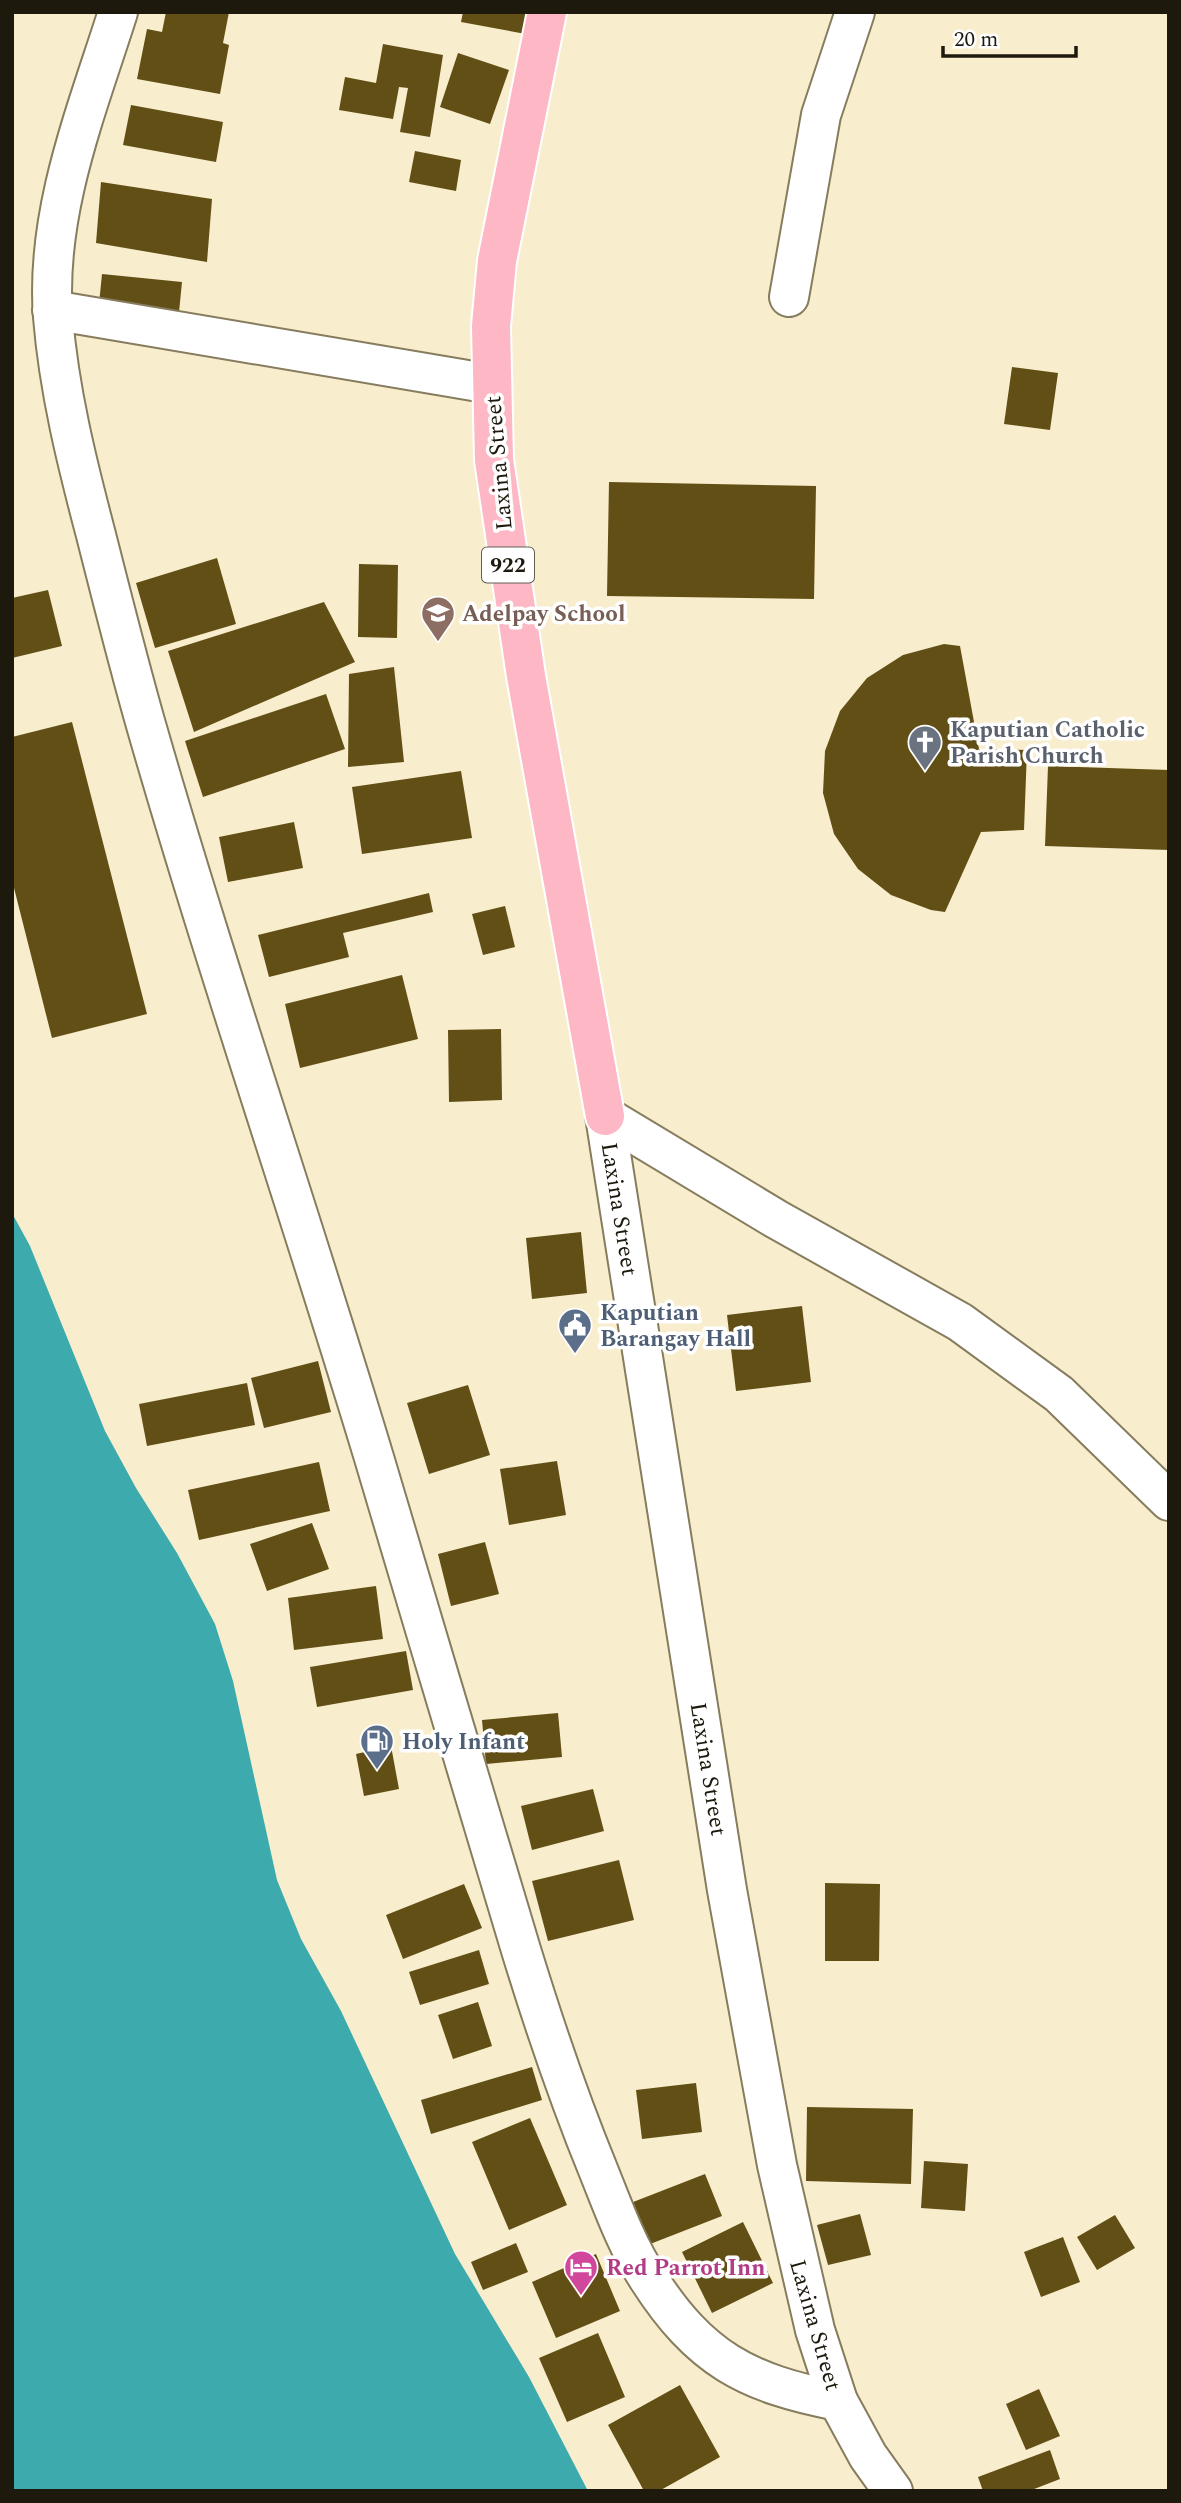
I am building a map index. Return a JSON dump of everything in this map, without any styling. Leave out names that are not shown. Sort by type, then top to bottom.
[{"type":"main road","name":"Laxina Street","points":[[547,12],[496,261],[491,384],[494,460],[505,544],[605,1116]]},
{"type":"street","points":[[117,12],[67,173],[56,238],[52,310],[65,405],[131,674],[185,862],[318,1272],[550,2045],[618,2219],[645,2274],[673,2313],[700,2342],[738,2372],[787,2391],[838,2402]]},
{"type":"street","points":[[789,298],[821,115],[855,12]]},
{"type":"street","points":[[52,310],[491,384]]},
{"type":"street","points":[[605,1116],[776,1219],[960,1322],[1059,1394],[1169,1501]]},
{"type":"street","name":"Laxina Street","points":[[605,1116],[727,1890],[777,2165],[815,2330],[838,2402],[868,2456],[893,2491]]},
{"type":"water","points":[[12,1213],[30,1246],[105,1431],[136,1488],[177,1553],[215,1624],[233,1681],[277,1880],[301,1939],[341,2011],[455,2254],[529,2377],[588,2491],[12,2491]]},
{"type":"building","points":[[166,12],[229,12],[223,43],[229,45],[220,94],[137,79],[147,29],[162,32]]},
{"type":"building","points":[[463,12],[535,12],[531,35],[461,22]]},
{"type":"building","points":[[383,44],[443,55],[430,137],[400,132],[408,88],[399,87],[393,119],[339,110],[345,77],[376,83]]},
{"type":"building","points":[[458,53],[509,70],[490,124],[440,107]]},
{"type":"building","points":[[131,105],[223,122],[216,162],[123,145]]},
{"type":"building","points":[[415,151],[461,160],[456,191],[409,182]]},
{"type":"building","points":[[101,182],[212,199],[207,262],[96,243]]},
{"type":"building","points":[[102,274],[182,282],[179,312],[99,304]]},
{"type":"building","points":[[1012,367],[1058,373],[1050,430],[1004,424]]},
{"type":"building","points":[[609,482],[816,486],[814,599],[607,596]]},
{"type":"building","points":[[217,558],[236,624],[155,648],[136,583]]},
{"type":"building","points":[[359,564],[398,565],[397,638],[358,637]]},
{"type":"building","points":[[48,590],[62,646],[12,658],[12,598]]},
{"type":"building","points":[[324,602],[355,662],[194,732],[168,651]]},
{"type":"building","name":"Kaputian Catholic Parish Church","points":[[944,644],[960,646],[979,749],[1027,750],[1024,830],[981,832],[945,912],[931,910],[891,895],[858,869],[834,834],[823,793],[825,751],[840,711],[867,678],[903,655]]},
{"type":"building","points":[[394,667],[404,762],[348,767],[349,674]]},
{"type":"building","points":[[326,694],[345,749],[203,797],[185,741]]},
{"type":"building","points":[[72,722],[147,1014],[52,1038],[12,880],[12,737]]},
{"type":"building","points":[[1048,766],[1169,770],[1169,850],[1045,846]]},
{"type":"building","points":[[461,771],[472,838],[362,854],[352,787]]},
{"type":"building","points":[[294,822],[303,868],[228,882],[219,837]]},
{"type":"building","points":[[429,893],[433,912],[343,933],[349,957],[269,977],[258,935]]},
{"type":"building","points":[[505,906],[515,947],[483,955],[472,914]]},
{"type":"building","points":[[402,975],[418,1039],[300,1068],[285,1004]]},
{"type":"building","points":[[501,1029],[502,1100],[449,1102],[448,1030]]},
{"type":"building","points":[[581,1232],[587,1293],[532,1299],[526,1238]]},
{"type":"building","points":[[802,1306],[811,1382],[736,1391],[727,1315]]},
{"type":"building","points":[[318,1361],[331,1412],[264,1428],[251,1378]]},
{"type":"building","points":[[247,1383],[255,1425],[147,1446],[139,1404]]},
{"type":"building","points":[[468,1385],[490,1455],[429,1474],[407,1403]]},
{"type":"building","points":[[557,1461],[566,1515],[509,1525],[500,1469]]},
{"type":"building","points":[[319,1462],[330,1511],[199,1540],[188,1490]]},
{"type":"building","points":[[312,1523],[329,1569],[267,1591],[250,1544]]},
{"type":"building","points":[[485,1542],[499,1594],[451,1606],[438,1554]]},
{"type":"building","points":[[376,1586],[383,1639],[294,1650],[288,1598]]},
{"type":"building","points":[[406,1651],[413,1690],[317,1707],[310,1667]]},
{"type":"building","points":[[558,1713],[562,1757],[486,1764],[482,1720]]},
{"type":"building","name":"Holy Infant","points":[[391,1746],[399,1789],[364,1796],[356,1754]]},
{"type":"building","points":[[593,1789],[604,1831],[532,1850],[521,1806]]},
{"type":"building","points":[[619,1860],[634,1920],[548,1941],[532,1881]]},
{"type":"building","points":[[825,1883],[880,1884],[879,1961],[825,1961]]},
{"type":"building","points":[[464,1884],[482,1928],[403,1959],[386,1915]]},
{"type":"building","points":[[479,1950],[489,1984],[420,2005],[409,1972]]},
{"type":"building","points":[[478,2002],[492,2046],[453,2059],[438,2015]]},
{"type":"building","points":[[532,2067],[542,2100],[431,2134],[421,2100]]},
{"type":"building","points":[[696,2083],[702,2132],[642,2139],[636,2090]]},
{"type":"building","points":[[807,2107],[913,2109],[911,2184],[806,2181]]},
{"type":"building","points":[[530,2118],[567,2205],[509,2230],[472,2142]]},
{"type":"building","points":[[924,2161],[968,2164],[965,2211],[921,2208]]},
{"type":"building","points":[[705,2174],[722,2216],[645,2246],[628,2204]]},
{"type":"building","points":[[860,2214],[871,2255],[828,2265],[817,2225]]},
{"type":"building","points":[[1115,2215],[1135,2248],[1097,2270],[1077,2237]]},
{"type":"building","points":[[743,2222],[773,2283],[712,2313],[682,2252]]},
{"type":"building","points":[[1063,2237],[1080,2282],[1041,2297],[1024,2252]]},
{"type":"building","points":[[516,2243],[528,2272],[483,2290],[471,2262]]},
{"type":"building","points":[[596,2254],[620,2311],[556,2338],[532,2282]]},
{"type":"building","points":[[598,2333],[625,2397],[567,2422],[539,2358]]},
{"type":"building","points":[[680,2385],[720,2457],[659,2491],[644,2491],[608,2425]]},
{"type":"building","points":[[1039,2389],[1060,2436],[1026,2450],[1006,2404]]},
{"type":"building","points":[[1050,2450],[1060,2479],[1029,2491],[983,2491],[978,2477]]},
{"type":"place","name":"Adelpay School","points":[[438,643]]},
{"type":"place","name":"Kaputian Catholic Parish Church","points":[[925,772]]},
{"type":"place","name":"Kaputian Barangay Hall","points":[[575,1355]]},
{"type":"place","name":"Holy Infant","points":[[377,1771]]},
{"type":"place","name":"Red Parrot Inn","points":[[581,2297]]}]
